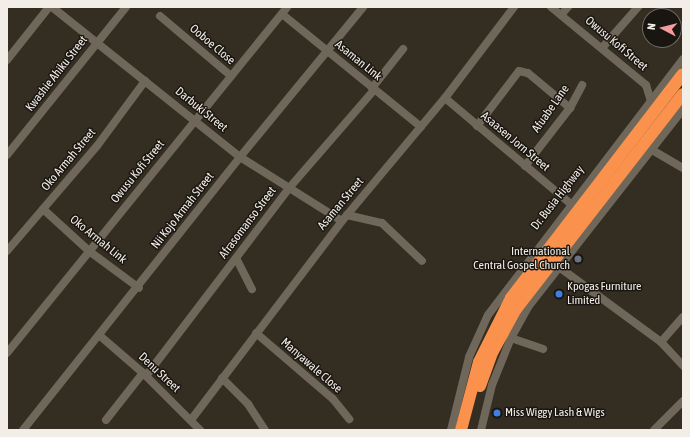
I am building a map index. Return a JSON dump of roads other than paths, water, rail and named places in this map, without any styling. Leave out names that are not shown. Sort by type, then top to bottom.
[{"type":"highway","name":"Dr. Busia Highway","points":[[461,430],[485,333],[520,284],[681,80]]},
{"type":"highway","points":[[470,430],[480,384],[500,337],[516,309],[565,245],[647,147],[683,94]]},
{"type":"highway","points":[[565,245],[578,244]]},
{"type":"street","points":[[7,60],[49,7]]},
{"type":"street","name":"Darbuki Street","points":[[52,7],[96,44],[240,156],[344,218],[388,226],[422,261]]},
{"type":"street","name":"Kwashie Ahiku Street","points":[[7,156],[126,7]]},
{"type":"street","name":"Nii Kojo Armah Street","points":[[23,430],[99,335],[139,288],[240,156],[363,7]]},
{"type":"street","name":"Asaman Street","points":[[191,420],[344,218],[421,127],[514,7]]},
{"type":"street","name":"Owusu Kofi Street","points":[[551,7],[646,85],[651,100]]},
{"type":"street","points":[[561,15],[568,7]]},
{"type":"street","points":[[602,48],[638,7]]},
{"type":"street","name":"Asaman Link","points":[[284,10],[327,51],[421,127]]},
{"type":"street","name":"Owusu Kofi Street","points":[[7,353],[284,10]]},
{"type":"street","name":"Ooboe Close","points":[[160,16],[231,76]]},
{"type":"street","name":"Afrasomanso Street","points":[[106,420],[144,375],[290,187],[373,89],[403,49]]},
{"type":"street","name":"Dr. Busia Highway","points":[[450,430],[459,386],[511,282],[683,59]]},
{"type":"street","points":[[477,126],[519,71],[528,73],[570,108]]},
{"type":"street","name":"Oko Armah Street","points":[[7,251],[97,146],[145,81]]},
{"type":"street","name":"Afuabe Lane","points":[[525,166],[570,108],[582,85]]},
{"type":"street","name":"Owusu Kofi Street","points":[[646,85],[662,87]]},
{"type":"street","name":"Asaasen Jorn Street","points":[[444,98],[571,204]]},
{"type":"street","points":[[480,430],[492,385],[511,338],[528,307],[578,244],[647,147],[683,109]]},
{"type":"street","points":[[647,147],[683,168]]},
{"type":"street","name":"Oko Armah Link","points":[[43,209],[89,251],[139,288]]},
{"type":"street","points":[[236,258],[252,289]]},
{"type":"street","points":[[559,267],[661,342],[683,366]]},
{"type":"street","points":[[661,342],[683,317]]},
{"type":"street","name":"Manyawale Close","points":[[256,333],[333,399],[349,419]]},
{"type":"street","name":"Denu Street","points":[[99,335],[144,375],[191,420],[198,429]]},
{"type":"street","points":[[511,338],[543,350]]},
{"type":"street","points":[[222,378],[248,404],[264,430]]},
{"type":"street","points":[[654,430],[683,401]]},
{"type":"place","name":"International Central Gospel Church","points":[[578,259]]},
{"type":"place","name":"Kpogas Furniture Limited","points":[[559,294]]},
{"type":"place","name":"Miss Wiggy Lash & Wigs","points":[[497,413]]}]
